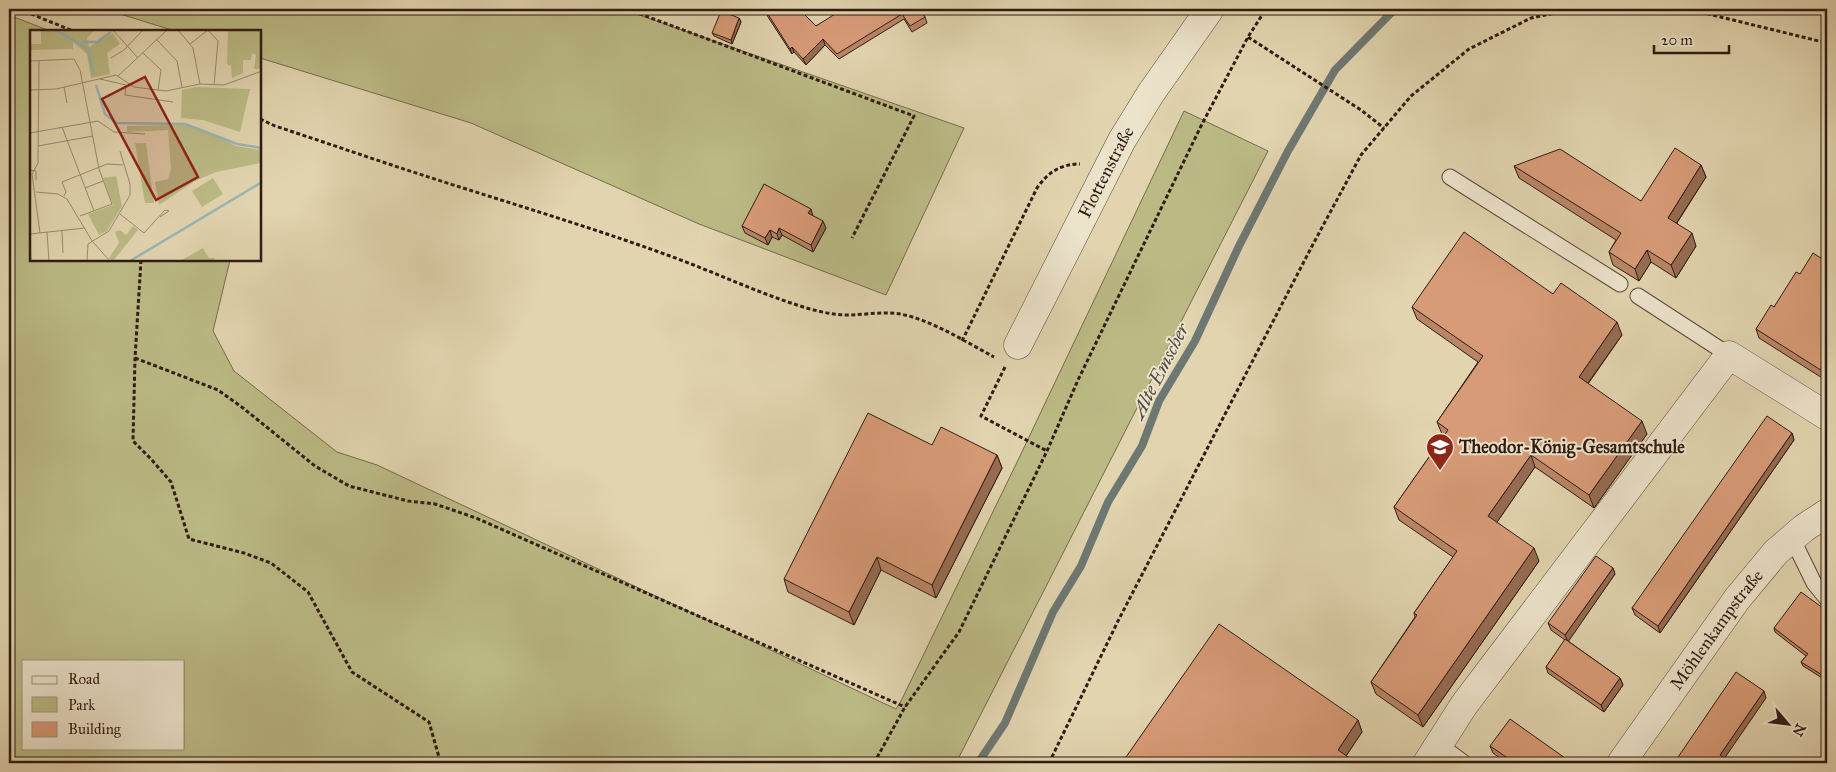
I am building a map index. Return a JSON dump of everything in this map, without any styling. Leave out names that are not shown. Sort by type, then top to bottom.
[{"type":"street","name":"Flottenstraße","points":[[1008,356],[1106,171],[1151,93],[1210,9]]},
{"type":"street","points":[[1434,754],[1464,705],[1729,355],[1827,416]]},
{"type":"street","name":"Möhlenkampstraße","points":[[1621,763],[1737,599],[1776,552],[1804,528],[1827,513]]},
{"type":"lane","points":[[1450,176],[1620,284]]},
{"type":"lane","points":[[1638,296],[1729,355]]},
{"type":"lane","points":[[1792,538],[1814,583],[1827,599]]},
{"type":"lane","points":[[1434,754],[1464,763]]},
{"type":"path","points":[[19,9],[71,30]]},
{"type":"path","points":[[627,9],[914,116],[852,238]]},
{"type":"path","points":[[874,763],[904,706],[959,632],[1047,452],[1078,380],[1127,276],[1201,126],[1248,37],[1266,9]]},
{"type":"path","points":[[1049,763],[1118,621],[1311,248],[1361,156],[1411,96],[1470,49],[1531,18],[1575,9]]},
{"type":"path","points":[[1688,9],[1827,43]]},
{"type":"path","points":[[1248,37],[1360,110],[1384,128]]},
{"type":"path","points":[[261,119],[275,126],[671,256],[809,309],[828,314],[846,315],[900,314],[929,324],[962,341],[1008,356],[981,416],[1047,452]]},
{"type":"path","points":[[962,341],[1044,179],[1058,168],[1068,165],[1087,164],[1106,171]]},
{"type":"path","points":[[141,261],[132,441],[171,482],[189,539],[244,553],[271,564],[308,592],[352,672],[429,722],[439,763]]},
{"type":"path","points":[[135,358],[218,390],[244,408],[315,466],[349,486],[408,502],[435,504],[476,518],[904,706]]},
{"type":"path","points":[[9,663],[13,763]]},
{"type":"green space","points":[[104,9],[622,9],[964,128],[886,295],[699,224],[471,123],[261,58],[261,30],[172,30]]},
{"type":"green space","points":[[9,15],[47,30],[30,30],[30,261],[230,261],[213,331],[234,371],[337,452],[377,465],[896,709],[1020,456],[1184,111],[1268,151],[956,763],[9,763]]},
{"type":"building","points":[[768,9],[799,9],[816,26],[843,9],[845,11],[849,9],[920,9],[925,17],[910,26],[902,14],[837,54],[823,39],[803,59],[792,47],[790,49],[766,11]]},
{"type":"building","points":[[721,11],[739,18],[731,40],[712,33]]},
{"type":"building","points":[[1675,148],[1701,165],[1668,218],[1692,233],[1671,265],[1647,250],[1635,269],[1609,252],[1621,233],[1514,166],[1560,149],[1641,201]]},
{"type":"building","points":[[764,184],[811,209],[808,213],[823,221],[811,245],[779,228],[777,234],[770,230],[765,238],[742,226]]},
{"type":"building","points":[[1464,232],[1553,294],[1561,283],[1617,322],[1579,377],[1642,421],[1589,495],[1531,455],[1488,516],[1534,548],[1418,715],[1371,682],[1417,615],[1414,613],[1457,551],[1394,507],[1448,430],[1437,422],[1483,356],[1412,307]]},
{"type":"building","points":[[1813,253],[1827,262],[1827,374],[1756,329],[1771,305],[1774,307],[1796,272],[1800,274]]},
{"type":"building","points":[[868,413],[932,445],[941,427],[997,455],[932,585],[877,557],[849,612],[784,579]]},
{"type":"building","points":[[1767,416],[1792,433],[1658,626],[1632,608]]},
{"type":"building","points":[[1596,556],[1613,568],[1565,635],[1548,623]]},
{"type":"building","points":[[1801,592],[1827,611],[1827,678],[1801,662],[1808,654],[1774,628]]},
{"type":"building","points":[[1219,624],[1358,720],[1338,750],[1357,763],[1135,763],[1126,757]]},
{"type":"building","points":[[1565,639],[1620,678],[1601,705],[1546,667]]},
{"type":"building","points":[[1736,672],[1764,691],[1720,755],[1724,758],[1720,763],[1674,763]]},
{"type":"building","points":[[1510,719],[1565,758],[1561,763],[1515,763],[1490,746]]},
{"type":"waterway","name":"Alte Emscher","points":[[978,763],[1005,723],[1053,612],[1081,566],[1108,502],[1142,446],[1159,401],[1195,341],[1239,246],[1288,151],[1335,70],[1395,9]]},
{"type":"place","name":"Theodor-König-Gesamtschule","points":[[1440,471]]}]
